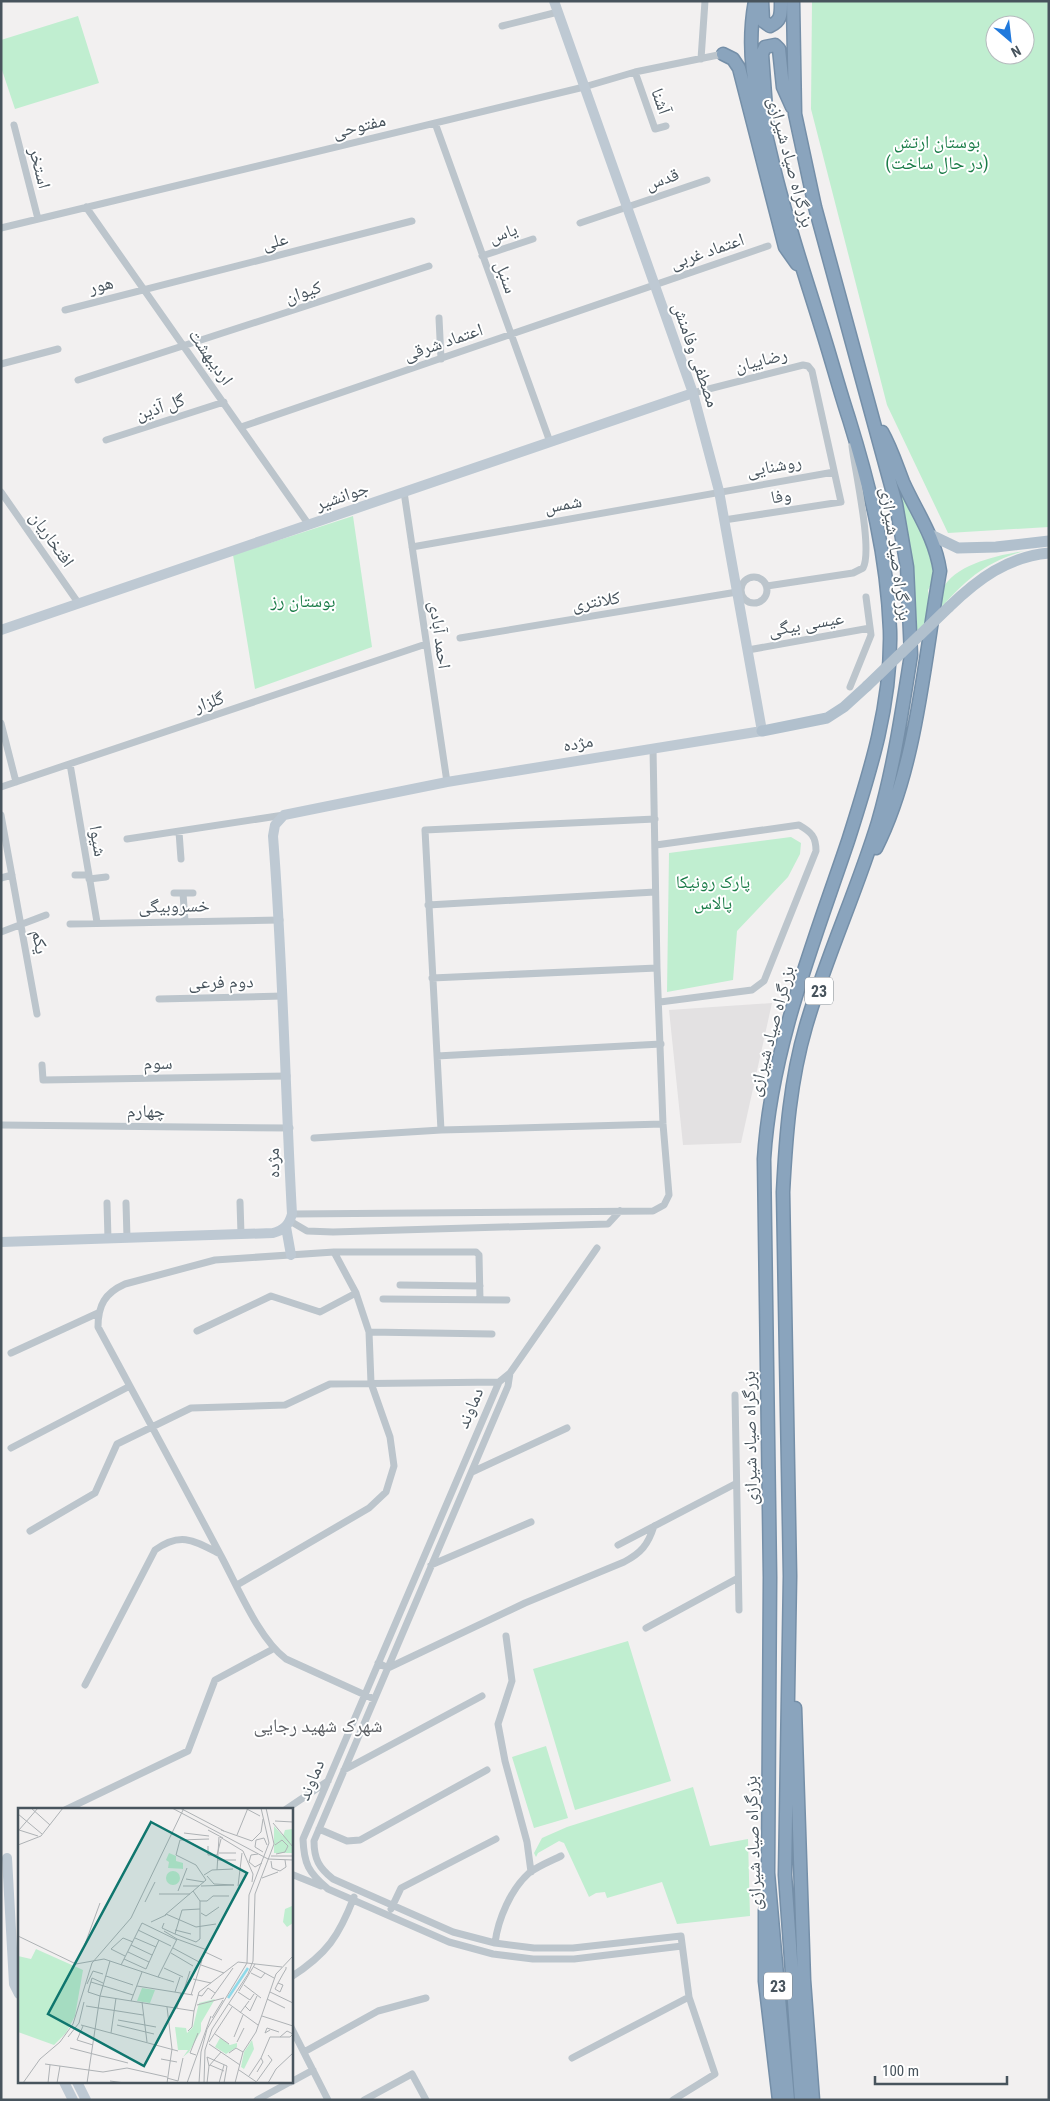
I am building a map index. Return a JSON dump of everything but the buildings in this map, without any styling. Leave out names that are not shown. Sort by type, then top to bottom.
[{"type":"highway","name":"بزرگراه صیاد شیرازی","points":[[755,1],[750,30],[751,63],[756,98],[779,192],[877,515],[888,592],[890,659],[878,743],[788,1022],[775,1070],[766,1122],[764,1167],[770,1577],[768,1873],[788,2100]]},
{"type":"highway","points":[[762,1],[763,21],[770,26],[776,24],[780,17],[781,1]]},
{"type":"highway","name":"بزرگراه صیاد شیرازی","points":[[793,1],[792,32],[795,114],[815,207],[889,474],[902,536],[912,636],[911,655],[892,773],[855,890],[806,1026],[793,1078],[786,1129],[783,1192],[790,1576],[785,1875],[801,2100]]},
{"type":"highway","points":[[767,138],[767,99],[762,54],[765,47],[769,44],[775,45],[779,49],[783,87],[795,114]]},
{"type":"highway","points":[[723,54],[734,59],[739,68],[786,247],[805,274]]},
{"type":"highway","points":[[855,890],[886,829],[903,778],[911,745],[940,571],[937,551],[931,535],[903,481],[894,454],[871,412]]},
{"type":"highway","points":[[790,1576],[800,1877],[813,2100]]},
{"type":"highway","points":[[768,1873],[765,1906],[765,1981],[779,2100]]},
{"type":"main road","name":"مصطفی وفامنش","points":[[554,1],[693,393],[719,491],[762,731]]},
{"type":"main road","name":"جوانشیر","points":[[1,630],[693,393]]},
{"type":"main road","points":[[931,535],[958,548],[996,547],[1049,541]]},
{"type":"main road","name":"مژده","points":[[291,1255],[290,1128],[280,920],[273,836],[275,825],[284,815],[447,782],[762,731],[827,718],[844,707],[984,576],[1019,559],[1049,552]]},
{"type":"main road","points":[[1,1242],[273,1233],[290,1221]]},
{"type":"main road","points":[[7,1858],[14,1984],[18,1992]]},
{"type":"main road","points":[[12,1949],[18,1964]]},
{"type":"main road","points":[[65,2084],[73,2100]]},
{"type":"main road","points":[[78,2084],[86,2100]]},
{"type":"street","points":[[701,59],[705,1]]},
{"type":"street","points":[[502,26],[558,12]]},
{"type":"street","name":"مفتوحی","points":[[1,228],[584,87],[636,72],[723,54]]},
{"type":"street","name":"آشنا","points":[[636,72],[655,129],[666,126]]},
{"type":"street","name":"سنبل","points":[[435,123],[550,442]]},
{"type":"street","name":"استخر","points":[[14,124],[38,219]]},
{"type":"street","name":"قدس","points":[[627,207],[707,180]]},
{"type":"street","name":"اردیبهشت","points":[[86,207],[309,524]]},
{"type":"street","points":[[580,223],[627,207]]},
{"type":"street","name":"علی","points":[[145,290],[412,221]]},
{"type":"street","name":"یاس","points":[[482,256],[533,239]]},
{"type":"street","name":"اعتماد غربی","points":[[655,285],[768,246]]},
{"type":"street","name":"کیوان","points":[[78,380],[185,347],[430,266]]},
{"type":"street","name":"اعتماد شرقی","points":[[241,428],[655,285]]},
{"type":"street","name":"هور","points":[[65,310],[145,290]]},
{"type":"street","points":[[439,318],[441,359]]},
{"type":"street","points":[[1,364],[58,349]]},
{"type":"street","name":"رضاییان","points":[[693,393],[803,365],[808,366],[812,371],[834,472]]},
{"type":"street","name":"گل آذین","points":[[106,440],[224,402]]},
{"type":"street","points":[[766,586],[858,572],[863,568],[866,558],[863,508],[856,476],[848,418]]},
{"type":"street","name":"روشنایی","points":[[719,491],[834,472]]},
{"type":"street","name":"وفا","points":[[724,520],[841,502],[834,472]]},
{"type":"street","name":"شمس","points":[[412,547],[719,491]]},
{"type":"street","name":"افتخاریان","points":[[1,492],[79,604]]},
{"type":"street","name":"احمد آبادی","points":[[404,492],[447,782]]},
{"type":"street","points":[[735,580],[759,578],[766,586]]},
{"type":"street","points":[[747,579],[742,585],[742,593],[746,599],[753,602]]},
{"type":"street","points":[[739,605],[764,598],[766,586]]},
{"type":"street","name":"کلانتری","points":[[460,638],[737,592]]},
{"type":"street","points":[[850,686],[871,635],[866,597]]},
{"type":"street","name":"عیسی بیگی","points":[[748,650],[870,628]]},
{"type":"street","name":"گلزار","points":[[1,787],[426,644]]},
{"type":"street","points":[[1,723],[16,782]]},
{"type":"street","points":[[290,1221],[653,1211],[664,1205],[670,1195],[663,1124],[660,1002],[657,968],[653,748]]},
{"type":"street","name":"شیوا","points":[[70,764],[97,922]]},
{"type":"street","name":"یکم","points":[[1,815],[37,1014]]},
{"type":"street","name":"مژده","points":[[127,839],[284,815]]},
{"type":"street","points":[[441,1130],[425,830],[655,819]]},
{"type":"street","points":[[656,845],[799,825],[811,831],[816,841],[816,850],[764,981],[752,990],[660,1002]]},
{"type":"street","points":[[180,832],[181,859]]},
{"type":"street","points":[[1,878],[12,875]]},
{"type":"street","points":[[75,875],[106,877]]},
{"type":"street","points":[[428,905],[655,892]]},
{"type":"street","points":[[174,893],[193,893]]},
{"type":"street","points":[[183,894],[185,921]]},
{"type":"street","points":[[1,932],[46,915]]},
{"type":"street","name":"خسروبیگی","points":[[70,924],[280,920]]},
{"type":"street","points":[[432,978],[657,968]]},
{"type":"street","name":"دوم فرعی","points":[[160,998],[283,996]]},
{"type":"street","points":[[437,1056],[661,1044]]},
{"type":"street","name":"سوم","points":[[42,1065],[43,1080],[287,1076]]},
{"type":"street","points":[[314,1138],[441,1130],[663,1124]]},
{"type":"street","name":"چهارم","points":[[1,1125],[290,1128]]},
{"type":"street","points":[[240,1202],[241,1234]]},
{"type":"street","points":[[107,1203],[108,1239]]},
{"type":"street","points":[[126,1203],[127,1238]]},
{"type":"street","points":[[290,1221],[307,1231],[333,1232],[608,1224],[620,1211]]},
{"type":"street","name":"دماوند","points":[[510,1373],[508,1386],[472,1472],[314,1841],[314,1856],[321,1869],[333,1880],[453,1932],[495,1943],[534,1948],[573,1948],[681,1936],[682,1946],[574,1958],[533,1959],[471,1950],[328,1888],[312,1876],[304,1859],[303,1839],[499,1382],[510,1373],[597,1248]]},
{"type":"street","points":[[237,1585],[369,1508],[386,1492],[394,1466],[390,1437],[371,1383],[369,1332],[356,1293],[334,1252]]},
{"type":"street","points":[[374,1699],[286,1659],[273,1650],[98,1327],[98,1313],[103,1300],[112,1290],[125,1284],[215,1260],[334,1252],[476,1252],[479,1255],[480,1300]]},
{"type":"street","points":[[400,1285],[480,1286]]},
{"type":"street","points":[[197,1331],[271,1296],[320,1312],[356,1293]]},
{"type":"street","points":[[383,1298],[507,1300]]},
{"type":"street","points":[[11,1353],[98,1313]]},
{"type":"street","points":[[369,1332],[492,1334]]},
{"type":"street","points":[[30,1531],[95,1493],[117,1444],[191,1408],[284,1405],[330,1384],[499,1382]]},
{"type":"street","points":[[12,1448],[130,1386]]},
{"type":"street","points":[[735,1395],[735,1484],[739,1610]]},
{"type":"street","points":[[472,1472],[567,1428]]},
{"type":"street","points":[[618,1545],[735,1484]]},
{"type":"street","points":[[422,1561],[432,1565],[531,1522]]},
{"type":"street","points":[[378,1663],[388,1668],[525,1603],[624,1562],[638,1554],[648,1542],[654,1526]]},
{"type":"street","points":[[85,1685],[155,1550],[166,1542],[180,1538],[194,1541],[220,1554]]},
{"type":"street","points":[[646,1628],[738,1578]]},
{"type":"street","points":[[506,1636],[512,1681],[498,1724],[505,1761],[528,1842],[531,1872]]},
{"type":"street","points":[[69,1808],[188,1751],[215,1680],[273,1650]]},
{"type":"street","points":[[344,1770],[482,1696]]},
{"type":"street","points":[[319,1829],[347,1841],[360,1840],[487,1770]]},
{"type":"street","points":[[288,1808],[328,1781]]},
{"type":"street","points":[[388,1915],[401,1888],[496,1839]]},
{"type":"street","points":[[495,1943],[498,1926],[512,1894],[531,1872],[561,1856]]},
{"type":"street","points":[[292,1874],[328,1888]]},
{"type":"street","points":[[292,1976],[310,1965],[331,1945],[357,1890]]},
{"type":"street","points":[[673,2100],[715,2074],[689,1997],[682,1946]]},
{"type":"street","points":[[572,2058],[689,1997]]},
{"type":"street","points":[[304,2052],[378,2011],[426,1998]]},
{"type":"street","points":[[292,2029],[328,2100]]},
{"type":"street","points":[[292,2081],[313,2070]]},
{"type":"street","points":[[364,2100],[412,2074],[426,2100]]},
{"type":"street","points":[[257,2100],[287,2084]]},
{"type":"shaded area","points":[[772,1003],[741,1143],[683,1145],[669,1010]]},
{"type":"green space","name":"بوستان ارتش (در حال ساخت)","points":[[812,1],[1049,1],[1049,527],[948,533],[887,405],[811,109]]},
{"type":"green space","points":[[78,16],[99,83],[15,109],[1,67],[1,40]]},
{"type":"green space","points":[[891,455],[934,550],[934,580],[928,590],[930,618],[917,631],[909,542]]},
{"type":"green space","name":"بوستان رز","points":[[353,516],[372,647],[255,689],[233,555]]},
{"type":"green space","points":[[1024,551],[1010,555],[977,573],[939,610],[942,590],[956,574],[978,562]]},
{"type":"green space","name":"پارک رونیکا پالاس","points":[[791,837],[801,843],[800,854],[788,877],[737,931],[733,980],[667,992],[669,853]]},
{"type":"green space","points":[[628,1641],[671,1781],[575,1810],[533,1669]]},
{"type":"green space","points":[[546,1746],[568,1818],[534,1828],[512,1757]]},
{"type":"green space","points":[[693,1787],[710,1846],[748,1839],[750,1916],[677,1924],[662,1882],[607,1898],[605,1892],[596,1893],[589,1897],[564,1843],[559,1841],[538,1853],[536,1857],[534,1853],[542,1838],[567,1827]]},
{"type":"district","name":"شهرک شهید رجایی","points":[[318,1725]]}]
